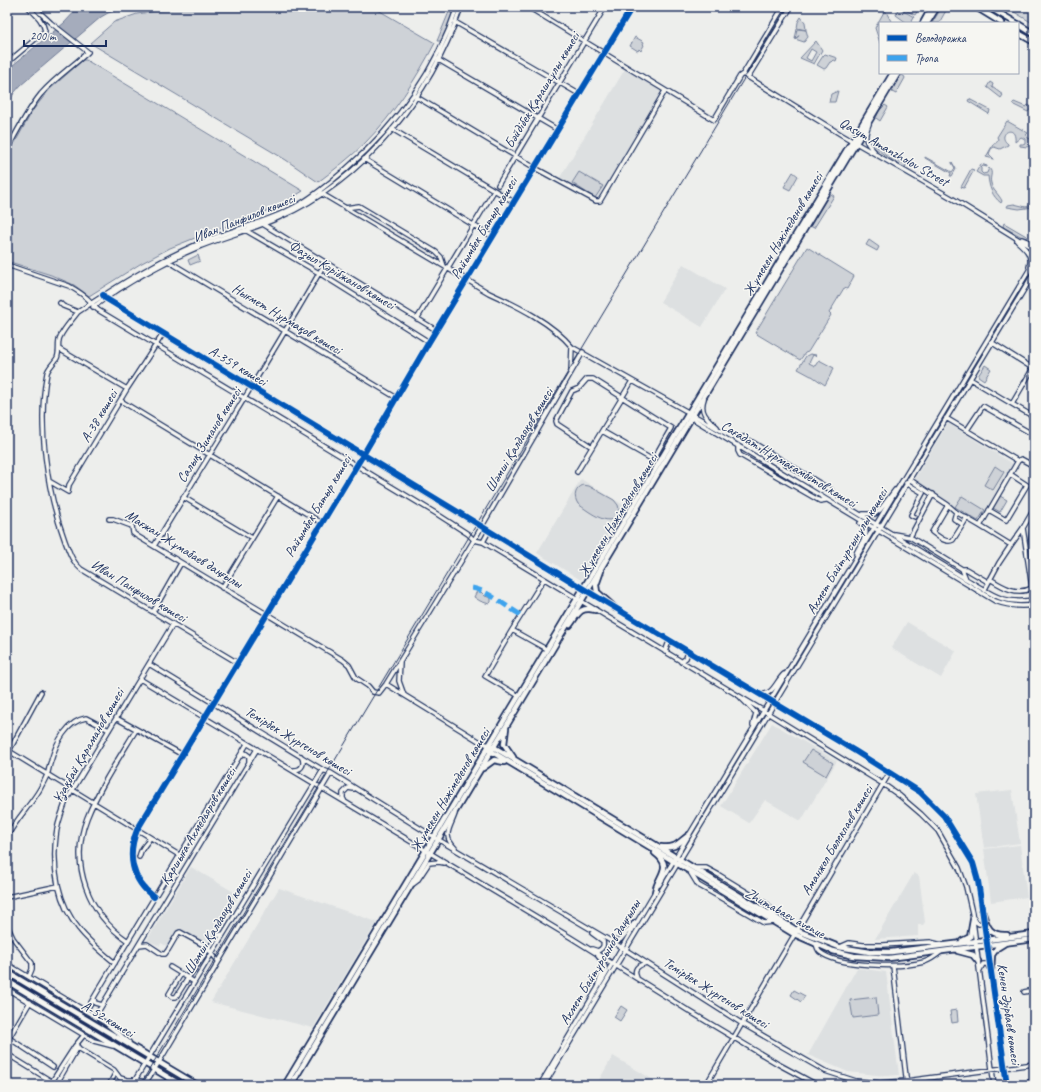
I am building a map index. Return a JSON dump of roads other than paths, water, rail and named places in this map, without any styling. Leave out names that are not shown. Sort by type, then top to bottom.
[{"type":"main road","points":[[923,22],[932,7]]},
{"type":"main road","points":[[929,22],[937,7]]},
{"type":"main road","points":[[976,7],[1000,22]]},
{"type":"main road","points":[[989,7],[1014,22]]},
{"type":"main road","points":[[1019,25],[1034,34]]},
{"type":"main road","points":[[1019,33],[1034,42]]},
{"type":"main road","name":"Жұмекен Нәжімеденов көшесі","points":[[585,590],[604,563],[892,74]]},
{"type":"main road","name":"Жұмекен Нәжімеденов көшесі","points":[[291,1085],[411,884],[436,838],[490,748],[546,649],[579,600],[854,141],[872,116],[897,74]]},
{"type":"main road","points":[[604,563],[596,590],[615,608]]},
{"type":"main road","name":"Жұмекен Нәжімеденов көшесі","points":[[436,838],[457,808],[480,770],[490,748],[506,725],[562,633],[579,600]]},
{"type":"main road","points":[[562,633],[568,628],[580,611],[586,609],[595,610]]},
{"type":"main road","points":[[506,725],[504,744],[516,760]]},
{"type":"main road","points":[[490,748],[516,760],[659,846],[676,860]]},
{"type":"main road","points":[[490,748],[510,762],[645,844],[676,860]]},
{"type":"main road","points":[[480,770],[494,760],[510,762]]},
{"type":"main road","points":[[659,846],[668,848],[675,846],[689,835]]},
{"type":"main road","points":[[645,844],[650,850],[660,857],[665,864],[656,885],[655,892]]},
{"type":"main road","name":"Жұмекен Нәжімеденов көшесі","points":[[285,1085],[428,852]]},
{"type":"main road","name":"Zhumabaev avenue","points":[[676,860],[816,944],[833,951],[854,956],[891,958],[977,947],[987,943],[1034,934]]},
{"type":"main road","points":[[982,910],[987,926],[992,933],[998,935],[1025,936]]},
{"type":"main road","points":[[946,945],[959,942],[970,937],[973,920]]},
{"type":"main road","name":"Zhumabaev avenue","points":[[795,932],[839,947],[870,952],[891,952],[976,941],[987,943],[1005,943],[1034,939]]},
{"type":"main road","points":[[991,972],[992,955],[997,948],[1005,943]]},
{"type":"main road","points":[[955,950],[973,955],[978,961]]},
{"type":"main road","name":"А-52 көшесі","points":[[7,972],[197,1085]]},
{"type":"main road","name":"А-52 көшесі","points":[[7,981],[181,1085]]},
{"type":"street","points":[[7,63],[44,31],[44,26],[41,20],[28,7]]},
{"type":"street","points":[[7,150],[30,110],[41,95],[52,82],[88,52],[51,23],[34,7]]},
{"type":"street","name":"Иван Панфилов көшесі","points":[[454,22],[458,7]]},
{"type":"street","name":"Иван Панфилов көшесі","points":[[78,312],[92,305],[144,270],[207,240],[244,229],[300,208],[364,159],[391,128],[415,96],[437,59],[461,7]]},
{"type":"street","points":[[528,7],[603,54],[714,120],[783,7]]},
{"type":"street","name":"Бәйдібек Қарашаұлы көшесі","points":[[498,185],[605,7]]},
{"type":"street","name":"Райымбек Батыр көшесі","points":[[154,896],[144,888],[135,872],[132,856],[134,839],[137,830],[363,455],[436,330],[468,280],[632,7]]},
{"type":"street","points":[[748,77],[791,7]]},
{"type":"street","points":[[454,22],[579,94]]},
{"type":"street","points":[[437,59],[558,130]]},
{"type":"street","name":"Qasym Amanzholov Street","points":[[743,74],[880,157],[950,197],[1034,249]]},
{"type":"street","points":[[415,96],[535,168],[596,201],[600,201],[665,91]]},
{"type":"street","points":[[872,116],[865,139],[868,145],[880,157]]},
{"type":"street","points":[[391,128],[514,202]]},
{"type":"street","name":"Иван Панфилов көшесі","points":[[321,193],[391,128]]},
{"type":"street","points":[[360,157],[493,237]]},
{"type":"street","points":[[417,319],[446,268],[494,191]]},
{"type":"street","points":[[321,193],[489,293],[513,304],[564,337],[572,347],[571,373]]},
{"type":"street","points":[[345,208],[359,206],[436,252],[441,257],[446,268]]},
{"type":"street","points":[[261,223],[324,263],[436,330]]},
{"type":"street","name":"Фазыл Кәрібжанов көшесі","points":[[244,229],[429,342]]},
{"type":"street","points":[[1010,235],[1034,244]]},
{"type":"street","points":[[1010,235],[1027,250],[1031,259],[1019,286]]},
{"type":"street","name":"Нығмет Нұрмақов көшесі","points":[[167,260],[397,398]]},
{"type":"street","name":"Ахмет Байтұрсынұлы көшесі","points":[[681,852],[878,531],[879,526],[899,487],[1034,262]]},
{"type":"street","name":"Салық Зиманов көшесі","points":[[154,546],[285,331],[324,263]]},
{"type":"street","points":[[7,265],[69,286],[78,291],[92,305],[244,399],[443,518],[468,534],[474,540],[483,542],[740,696],[756,713],[750,734]]},
{"type":"street","name":"Ахмет Байтұрсынұлы көшесі","points":[[772,702],[788,670],[855,560],[874,529],[879,526],[909,479],[1034,273]]},
{"type":"street","name":"А-359 көшесі","points":[[104,297],[615,608]]},
{"type":"street","points":[[60,303],[63,306],[78,312],[60,338],[59,349],[128,390]]},
{"type":"street","name":"А-38 көшесі","points":[[49,481],[68,492],[69,485],[163,334]]},
{"type":"street","points":[[987,340],[1034,369],[1012,404]]},
{"type":"street","name":"Сағадат Нұрмағамбетов көшесі","points":[[572,347],[682,410],[826,500],[995,601],[1021,607],[1034,605]]},
{"type":"street","name":"Иван Панфилов көшесі","points":[[59,349],[57,357],[47,371],[44,422],[49,481],[53,501],[60,529],[75,563],[81,569],[238,663]]},
{"type":"street","name":"Шәмші Қалдаяқов көшесі","points":[[386,684],[474,540],[583,352]]},
{"type":"street","points":[[970,378],[1034,417]]},
{"type":"street","points":[[592,447],[557,424],[556,421],[572,391],[579,388],[588,380],[593,379],[671,428],[653,460],[602,431]]},
{"type":"street","points":[[577,472],[632,381]]},
{"type":"street","points":[[712,381],[710,390],[703,401],[702,406],[704,414],[706,418],[730,436]]},
{"type":"street","points":[[121,401],[322,522]]},
{"type":"street","points":[[967,430],[983,406],[1034,435]]},
{"type":"street","name":"Сағадат Нұрмағамбетов көшесі","points":[[690,415],[736,439],[966,579],[1004,600],[1022,602],[1034,600]]},
{"type":"street","points":[[946,418],[1018,461],[1021,459],[1034,466]]},
{"type":"street","points":[[738,445],[740,455],[820,501],[826,500]]},
{"type":"street","points":[[980,526],[1018,461]]},
{"type":"street","points":[[989,510],[1006,520],[1027,485],[1010,474]]},
{"type":"street","points":[[909,479],[933,494],[956,512],[1011,545]]},
{"type":"street","points":[[906,483],[923,493],[911,515],[915,517]]},
{"type":"street","points":[[853,510],[865,515],[875,514],[880,510],[892,493],[899,487]]},
{"type":"street","points":[[910,537],[933,494]]},
{"type":"street","points":[[222,588],[278,496]]},
{"type":"street","points":[[184,497],[252,538]]},
{"type":"street","points":[[948,505],[932,532],[947,542],[950,542],[953,540],[967,518]]},
{"type":"street","points":[[985,589],[1034,509]]},
{"type":"street","points":[[844,510],[848,515],[863,525],[866,530],[866,536],[858,549],[855,560]]},
{"type":"street","points":[[956,512],[954,519],[962,524]]},
{"type":"street","points":[[1034,514],[1031,539],[1034,553]]},
{"type":"street","name":"Мағжан Жұмабаев даңғылы","points":[[109,519],[132,526],[133,533],[137,536],[343,660],[349,665],[356,678],[368,686],[373,692],[379,693],[386,684]]},
{"type":"street","points":[[892,534],[910,537],[962,569],[966,569],[989,581],[1014,591],[1032,588],[1023,528]]},
{"type":"street","points":[[1023,528],[1032,531]]},
{"type":"street","points":[[483,542],[489,531]]},
{"type":"street","points":[[152,612],[181,563]]},
{"type":"street","points":[[962,569],[966,579]]},
{"type":"street","points":[[519,696],[485,676],[544,579]]},
{"type":"street","name":"Кенен Әзірбаев көшесі","points":[[615,608],[890,772],[920,792],[944,816],[973,862],[978,881],[1007,1085]]},
{"type":"street","name":"Ұзақбай Қараманов көшесі","points":[[115,963],[98,949],[78,928],[67,910],[58,886],[54,855],[56,835],[60,816],[66,801],[173,624]]},
{"type":"street","points":[[512,630],[546,649]]},
{"type":"street","points":[[665,652],[668,644],[672,642]]},
{"type":"street","points":[[682,662],[686,658],[688,652]]},
{"type":"street","points":[[401,660],[398,676],[400,686],[405,696]]},
{"type":"street","name":"Темірбек Жүргенов көшесі","points":[[149,664],[458,852],[626,950],[741,1023],[822,1069],[840,1077],[856,1081],[906,1083],[1034,1064]]},
{"type":"street","points":[[757,693],[765,694],[769,692],[788,670]]},
{"type":"street","name":"Темірбек Жүргенов көшесі","points":[[140,679],[247,744],[294,770],[321,788],[778,1064],[818,1085]]},
{"type":"street","points":[[386,684],[490,748]]},
{"type":"street","points":[[41,692],[9,751],[179,855]]},
{"type":"street","name":"Кенен Әзірбаев көшесі","points":[[740,696],[883,784],[919,811],[938,831],[959,868],[966,887],[972,913],[994,1085]]},
{"type":"street","name":"Ахмет Байтұрсынұлы көшесі","points":[[681,852],[689,835],[750,734],[766,712]]},
{"type":"street","points":[[7,837],[32,802],[48,774],[51,760],[60,738],[68,728],[78,721],[86,718],[109,730]]},
{"type":"street","points":[[116,718],[183,755]]},
{"type":"street","points":[[128,941],[118,934],[100,915],[93,904],[83,880],[81,866],[82,836],[86,818],[136,730]]},
{"type":"street","name":"Қаршыға Ахмедьяров көшесі","points":[[86,1011],[247,744]]},
{"type":"street","name":"Қаршыға Ахмедьяров көшесі","points":[[95,1017],[257,749]]},
{"type":"street","points":[[238,760],[246,753],[249,756],[248,764]]},
{"type":"street","points":[[294,770],[300,769],[303,766],[304,762],[300,755]]},
{"type":"street","name":"Шәмші Қалдаяқов көшесі","points":[[132,1085],[323,770]]},
{"type":"street","name":"Аманжол Бөлекпаев көшесі","points":[[706,1085],[741,1023],[890,772]]},
{"type":"street","name":"Шәмші Қалдаяқов көшесі","points":[[145,1084],[330,773]]},
{"type":"street","points":[[346,802],[343,798],[345,791],[348,788],[357,790]]},
{"type":"street","points":[[457,808],[447,834],[450,842],[458,852]]},
{"type":"street","points":[[7,824],[12,828]]},
{"type":"street","points":[[139,857],[141,848],[150,838]]},
{"type":"street","name":"Ахмет Байтұрсынов даңғылы","points":[[540,1085],[614,964],[621,948],[681,852]]},
{"type":"street","name":"Ахмет Байтұрсынов даңғылы","points":[[544,1085],[558,1056],[594,994],[614,964],[626,950],[676,860]]},
{"type":"street","points":[[411,884],[417,881],[429,863],[440,862],[452,866]]},
{"type":"street","points":[[706,868],[719,875],[768,905],[776,921],[764,923],[698,885],[692,870],[706,868]]},
{"type":"street","points":[[7,897],[58,886]]},
{"type":"street","points":[[972,913],[974,920],[978,923],[982,922],[983,917]]},
{"type":"street","points":[[608,940],[618,941],[621,939],[640,917]]},
{"type":"street","points":[[570,937],[598,951],[602,947],[603,941],[580,923]]},
{"type":"street","points":[[7,925],[13,938],[32,963],[32,968],[28,976]]},
{"type":"street","points":[[139,945],[147,944],[162,954],[165,954],[180,932],[209,948],[218,961]]},
{"type":"street","points":[[181,974],[169,994],[172,997],[176,997],[218,935],[223,934]]},
{"type":"street","points":[[816,944],[819,952],[828,957],[868,965],[893,966],[924,962],[932,959],[942,951]]},
{"type":"street","points":[[594,994],[605,967],[603,962],[595,953]]},
{"type":"street","points":[[637,978],[635,971],[636,968],[646,963]]},
{"type":"street","points":[[7,964],[86,1011],[139,1050]]},
{"type":"street","points":[[980,978],[980,969],[983,964],[989,965],[991,972]]},
{"type":"street","points":[[893,966],[906,1083]]},
{"type":"street","points":[[170,967],[194,982]]},
{"type":"street","points":[[7,989],[94,1041],[115,1046]]},
{"type":"street","points":[[1024,992],[1034,990]]},
{"type":"street","points":[[94,999],[95,1003],[102,1005]]},
{"type":"street","points":[[7,1043],[8,1038],[30,1002]]},
{"type":"street","points":[[58,1085],[57,1083],[84,1035]]},
{"type":"street","points":[[8,1038],[53,1067]]},
{"type":"street","points":[[7,1054],[53,1080],[77,1047]]},
{"type":"street","points":[[77,1047],[114,1070],[115,1074],[124,1079],[135,1080],[145,1084]]},
{"type":"street","points":[[109,1085],[115,1074]]},
{"type":"street","points":[[1007,1085],[1034,1082]]},
{"type":"street","points":[[156,1085],[166,1083],[174,1085]]},
{"type":"water","points":[[79,7],[130,7],[108,13],[101,17],[21,85],[7,105],[7,70],[64,23]]},
{"type":"tram line","points":[[140,1085],[787,7]]}]
